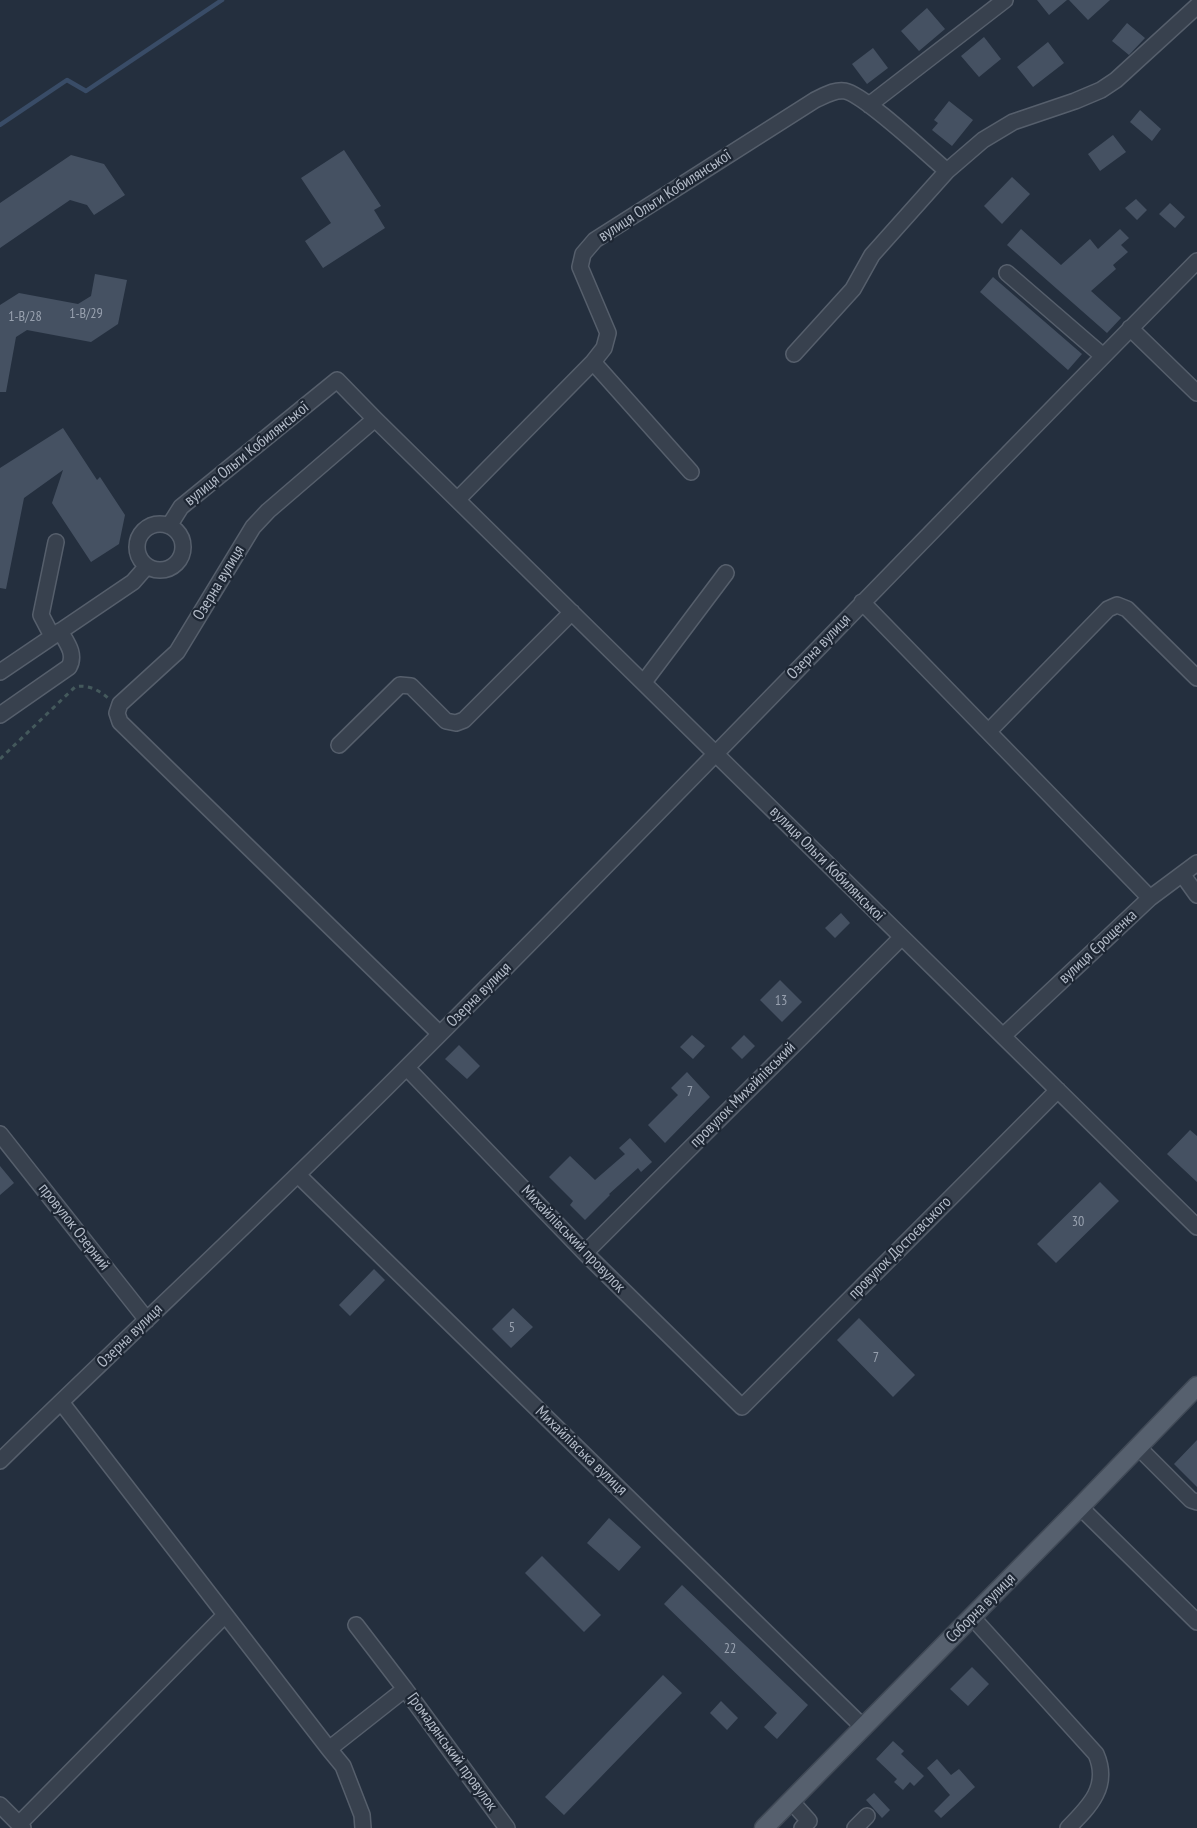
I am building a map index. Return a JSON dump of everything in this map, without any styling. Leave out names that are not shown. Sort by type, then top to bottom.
[{"type":"main road","name":"Соборна вулиця","points":[[764,1828],[1197,1386]]},
{"type":"street","points":[[869,105],[1005,0]]},
{"type":"street","points":[[794,354],[853,289],[872,255],[947,171],[982,140],[1013,122],[1101,90],[1116,80],[1197,6]]},
{"type":"street","name":"вулиця Ольги Кобилянської","points":[[458,499],[593,362],[604,348],[608,333],[580,267],[583,254],[596,240],[815,100],[843,90],[855,94],[947,171]]},
{"type":"street","name":"Озерна вулиця","points":[[0,1461],[407,1068],[1197,261]]},
{"type":"street","points":[[1007,273],[1103,356]]},
{"type":"street","points":[[1130,328],[1197,393]]},
{"type":"street","points":[[593,362],[691,472]]},
{"type":"street","name":"вулиця Ольги Кобилянської","points":[[169,525],[181,507],[337,380],[1197,1227]]},
{"type":"street","name":"Озерна вулиця","points":[[375,419],[268,511],[253,527],[177,652],[120,704],[117,713],[120,722],[440,1034]]},
{"type":"street","points":[[169,525],[176,530],[183,543],[180,558],[175,564],[161,570],[147,566],[138,554],[138,538],[147,527],[169,525]]},
{"type":"street","points":[[0,716],[69,667],[72,662],[72,654],[41,615],[56,542]]},
{"type":"street","points":[[0,672],[133,582],[147,566]]},
{"type":"street","points":[[644,682],[726,573]]},
{"type":"street","points":[[862,602],[1150,898]]},
{"type":"street","points":[[989,731],[1108,609],[1117,605],[1127,609],[1197,678]]},
{"type":"street","points":[[339,745],[400,685],[411,686],[446,721],[456,723],[464,720],[572,612]]},
{"type":"street","name":"вулиця Єрощенка","points":[[1003,1036],[1150,898],[1197,863]]},
{"type":"street","points":[[1182,874],[1197,895]]},
{"type":"street","name":"провулок Михайлівський","points":[[585,1252],[901,938]]},
{"type":"street","name":"Михайлівський провулок","points":[[407,1068],[585,1252],[742,1407]]},
{"type":"street","name":"провулок Достоєвського","points":[[742,1407],[1058,1090]]},
{"type":"street","name":"провулок Озерний","points":[[0,1134],[147,1320]]},
{"type":"street","name":"Михайлівська вулиця","points":[[298,1175],[863,1727]]},
{"type":"street","points":[[61,1402],[343,1766],[362,1815],[363,1828]]},
{"type":"street","points":[[1138,1447],[1191,1500],[1197,1502]]},
{"type":"street","points":[[1080,1507],[1197,1622]]},
{"type":"street","points":[[0,1805],[21,1826],[225,1615]]},
{"type":"street","points":[[972,1617],[1096,1754],[1101,1770],[1096,1795],[1077,1825]]},
{"type":"street","points":[[356,1625],[405,1689]]},
{"type":"street","name":"Громадянський провулок","points":[[329,1749],[405,1689],[507,1828]]},
{"type":"street","points":[[790,1801],[809,1826]]},
{"type":"street","points":[[855,1828],[867,1816]]},
{"type":"path","points":[[0,759],[75,687],[83,686],[97,690],[118,708]]},
{"type":"building","points":[[1037,0],[1067,0],[1049,15]]},
{"type":"building","points":[[1069,0],[1110,0],[1088,20]]},
{"type":"building","points":[[927,8],[945,29],[919,51],[901,31]]},
{"type":"building","points":[[1127,23],[1145,38],[1129,55],[1112,41]]},
{"type":"building","points":[[984,37],[1001,59],[979,77],[961,56]]},
{"type":"building","points":[[1048,42],[1064,63],[1033,87],[1017,67]]},
{"type":"building","points":[[873,48],[888,68],[867,84],[852,64]]},
{"type":"building","points":[[949,101],[973,120],[952,146],[932,130],[938,123],[934,120]]},
{"type":"building","points":[[1140,110],[1161,129],[1152,141],[1130,122]]},
{"type":"building","points":[[1113,135],[1126,152],[1100,171],[1088,154]]},
{"type":"building","points":[[344,150],[381,206],[374,210],[385,228],[323,268],[305,241],[331,223],[301,178]]},
{"type":"building","points":[[71,155],[104,164],[125,195],[94,215],[87,205],[70,200],[0,248],[0,203]]},
{"type":"building","points":[[1012,177],[1030,194],[1002,224],[984,206]]},
{"type":"building","points":[[1136,199],[1147,210],[1137,220],[1125,208]]},
{"type":"building","points":[[1170,203],[1185,217],[1175,228],[1159,214]]},
{"type":"building","points":[[1021,229],[1061,265],[1090,239],[1098,249],[1120,229],[1129,238],[1121,245],[1128,252],[1113,265],[1116,269],[1091,291],[1121,318],[1107,333],[1007,245]]},
{"type":"building","points":[[95,274],[127,280],[118,324],[91,342],[27,330],[16,337],[6,392],[0,392],[0,305],[19,293],[78,304],[91,296]]},
{"type":"building","points":[[993,277],[1082,354],[1068,370],[980,292]]},
{"type":"building","points":[[63,428],[97,480],[100,477],[125,515],[119,544],[91,562],[52,503],[63,470],[24,498],[6,589],[0,588],[0,468]]},
{"type":"building","points":[[841,913],[850,923],[835,938],[825,928]]},
{"type":"building","points":[[780,980],[802,1002],[782,1022],[760,1000]]},
{"type":"building","points":[[692,1035],[705,1046],[693,1059],[680,1047]]},
{"type":"building","points":[[744,1035],[755,1046],[742,1059],[731,1048]]},
{"type":"building","points":[[459,1045],[480,1066],[467,1079],[445,1059]]},
{"type":"building","points":[[687,1072],[710,1097],[665,1143],[648,1125],[678,1095],[671,1088]]},
{"type":"building","points":[[1190,1130],[1197,1136],[1197,1182],[1167,1154]]},
{"type":"building","points":[[630,1138],[652,1162],[641,1172],[638,1168],[585,1220],[570,1205],[573,1201],[549,1177],[570,1156],[595,1180],[625,1154],[619,1148]]},
{"type":"building","points":[[0,1166],[14,1183],[0,1195]]},
{"type":"building","points":[[1100,1182],[1119,1201],[1056,1263],[1037,1244]]},
{"type":"building","points":[[374,1269],[385,1280],[350,1316],[339,1305]]},
{"type":"building","points":[[513,1308],[533,1327],[511,1348],[492,1329]]},
{"type":"building","points":[[859,1318],[915,1375],[893,1397],[837,1340]]},
{"type":"building","points":[[1197,1440],[1197,1487],[1174,1464]]},
{"type":"building","points":[[609,1518],[641,1547],[619,1571],[587,1543]]},
{"type":"building","points":[[542,1556],[601,1615],[584,1632],[525,1573]]},
{"type":"building","points":[[682,1585],[808,1705],[777,1739],[764,1727],[777,1713],[664,1604]]},
{"type":"building","points":[[972,1667],[989,1684],[968,1706],[950,1689]]},
{"type":"building","points":[[663,1675],[682,1693],[564,1815],[545,1797]]},
{"type":"building","points":[[721,1701],[738,1718],[727,1730],[710,1713]]},
{"type":"building","points":[[893,1741],[904,1751],[901,1754],[924,1776],[914,1786],[910,1782],[903,1790],[894,1782],[897,1779],[876,1759]]},
{"type":"building","points":[[937,1759],[951,1775],[959,1769],[975,1787],[941,1818],[934,1811],[950,1795],[927,1768]]},
{"type":"building","points":[[874,1793],[890,1810],[882,1818],[866,1800]]},
{"type":"waterway","points":[[0,125],[67,80],[86,91],[222,0]]}]
